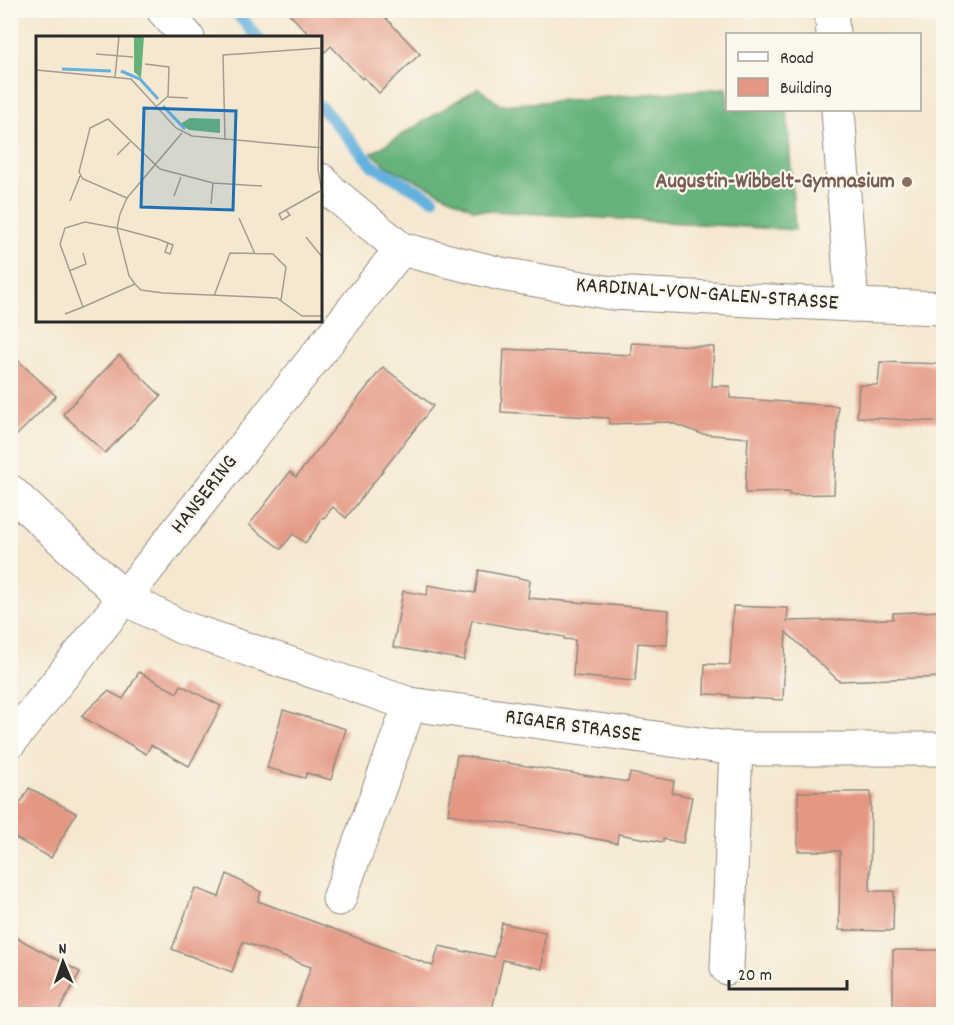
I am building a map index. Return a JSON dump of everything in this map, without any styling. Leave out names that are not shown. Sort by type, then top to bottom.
[{"type":"street","points":[[163,10],[186,36]]},
{"type":"street","points":[[831,10],[832,33]]},
{"type":"street","points":[[838,111],[852,305]]},
{"type":"street","name":"KARDINAL-VON-GALEN-STRASSE","points":[[322,181],[400,249],[501,274],[611,292],[944,308]]},
{"type":"street","name":"HANSERING","points":[[10,742],[400,249]]},
{"type":"street","name":"RIGAER STRASSE","points":[[10,491],[124,598],[181,627],[410,704],[736,749],[944,748]]},
{"type":"street","points":[[339,898],[410,704]]},
{"type":"street","points":[[727,968],[736,749]]},
{"type":"green space","points":[[478,88],[501,105],[726,88],[726,111],[787,111],[795,230],[475,210],[387,166],[372,153]]},
{"type":"building","points":[[286,10],[378,10],[420,54],[379,93],[364,77],[362,79],[331,46],[325,52],[322,48],[322,36],[310,36]]},
{"type":"building","points":[[631,343],[714,347],[712,386],[730,386],[730,398],[838,406],[834,494],[745,493],[748,438],[702,434],[669,422],[609,424],[609,418],[501,412],[504,349],[631,355]]},
{"type":"building","points":[[10,353],[56,396],[10,442]]},
{"type":"building","points":[[119,355],[161,396],[105,453],[63,414]]},
{"type":"building","points":[[880,362],[944,364],[944,422],[857,417],[859,385],[878,385]]},
{"type":"building","points":[[383,367],[433,406],[346,518],[333,507],[305,543],[293,534],[281,549],[249,525],[290,472],[296,477]]},
{"type":"building","points":[[479,570],[530,580],[528,598],[669,610],[667,645],[638,643],[635,681],[573,676],[575,640],[472,620],[464,660],[393,647],[403,591],[427,595],[428,585],[475,593]]},
{"type":"building","points":[[733,606],[788,608],[787,621],[893,619],[893,613],[943,611],[944,677],[839,681],[786,632],[783,700],[704,694],[705,664],[730,665]]},
{"type":"building","points":[[139,672],[177,693],[181,685],[221,706],[189,766],[151,745],[146,754],[81,716],[108,691],[123,699]]},
{"type":"building","points":[[283,710],[346,729],[331,780],[307,773],[305,778],[267,768]]},
{"type":"building","points":[[457,755],[628,782],[630,773],[674,781],[672,793],[692,797],[683,843],[618,834],[617,843],[448,814]]},
{"type":"building","points":[[29,788],[76,813],[51,858],[10,835],[10,793],[21,802]]},
{"type":"building","points":[[798,792],[871,792],[870,891],[894,891],[893,931],[839,930],[840,851],[798,851]]},
{"type":"building","points":[[227,874],[261,892],[258,901],[433,966],[439,946],[494,957],[502,923],[545,932],[542,969],[503,960],[491,1014],[294,1014],[311,967],[243,942],[232,972],[172,949],[195,888],[219,897]]},
{"type":"building","points":[[10,934],[80,972],[57,1014],[30,1014],[10,1004]]},
{"type":"building","points":[[893,950],[944,950],[944,1014],[893,1014]]},
{"type":"waterway","points":[[234,10],[256,36]]},
{"type":"waterway","points":[[322,108],[373,166],[433,199]]},
{"type":"place","name":"Augustin-Wibbelt-Gymnasium","points":[[907,182]]}]
